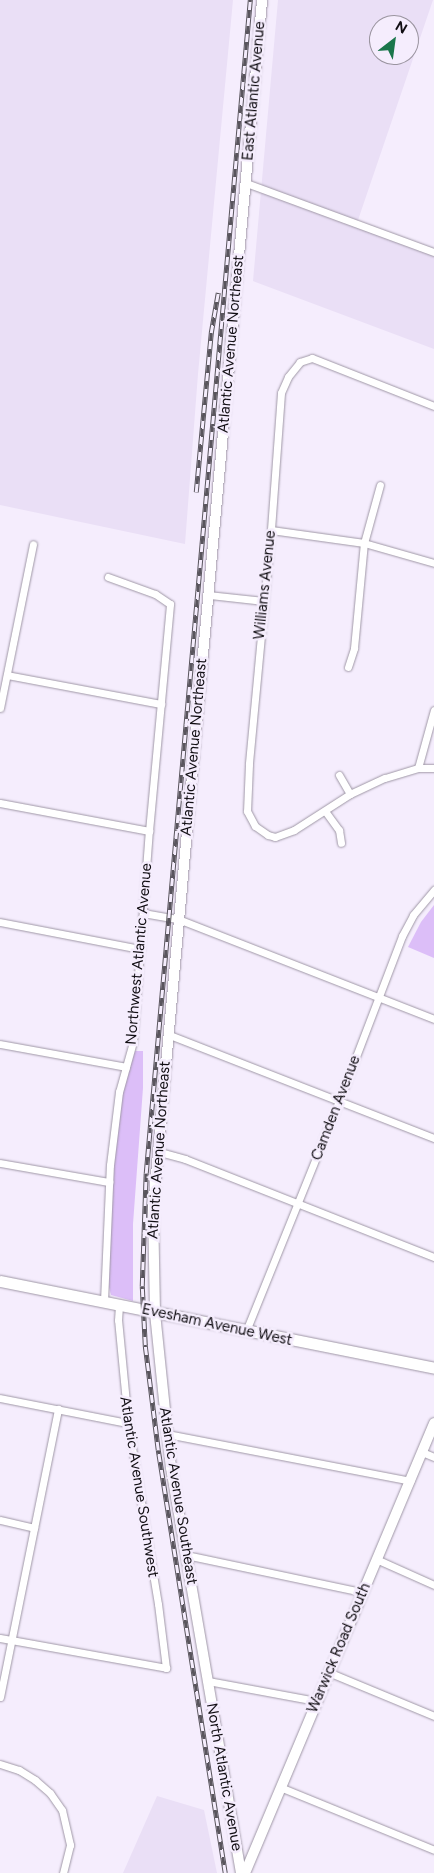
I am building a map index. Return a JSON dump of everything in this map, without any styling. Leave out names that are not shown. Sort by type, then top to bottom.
[{"type":"main road","name":"Evesham Avenue West","points":[[0,1280],[434,1368]]},
{"type":"street","name":"East Atlantic Avenue","points":[[246,183],[262,0]]},
{"type":"street","points":[[246,183],[434,252]]},
{"type":"street","name":"Atlantic Avenue Northeast","points":[[155,1312],[153,1208],[156,1151],[246,183]]},
{"type":"street","name":"Williams Avenue","points":[[324,810],[294,830],[276,837],[268,835],[255,826],[247,811],[249,764],[271,530],[280,393],[288,377],[303,361],[312,358],[337,366],[434,406]]},
{"type":"street","points":[[348,668],[354,648],[364,543],[380,484]]},
{"type":"street","points":[[271,530],[364,543],[434,563]]},
{"type":"street","points":[[0,708],[33,544]]},
{"type":"street","name":"Northwest Atlantic Avenue","points":[[104,1302],[109,1182],[117,1107],[133,1042],[149,831],[170,604],[155,594],[108,577]]},
{"type":"street","points":[[208,595],[263,601]]},
{"type":"street","points":[[7,675],[162,704]]},
{"type":"street","points":[[418,768],[434,710]]},
{"type":"street","points":[[341,843],[339,830],[324,810],[350,794],[384,778],[418,768],[434,768]]},
{"type":"street","points":[[339,775],[350,794]]},
{"type":"street","points":[[0,802],[149,831]]},
{"type":"street","name":"Camden Avenue","points":[[246,1331],[339,1101],[402,936],[413,915],[434,890]]},
{"type":"street","points":[[143,913],[178,919],[434,1019]]},
{"type":"street","points":[[0,922],[140,949]]},
{"type":"street","points":[[167,1034],[434,1138]]},
{"type":"street","points":[[0,1044],[126,1067]]},
{"type":"street","points":[[156,1151],[185,1159],[434,1257]]},
{"type":"street","points":[[0,1162],[109,1182]]},
{"type":"street","name":"Atlantic Avenue Southwest","points":[[11,1640],[166,1668],[158,1604],[128,1424],[118,1320],[119,1305]]},
{"type":"street","name":"Atlantic Avenue Southeast","points":[[155,1312],[167,1434],[208,1680]]},
{"type":"street","points":[[0,1398],[128,1424]]},
{"type":"street","points":[[0,1697],[58,1409]]},
{"type":"street","name":"Warwick Road South","points":[[244,1873],[434,1423]]},
{"type":"street","points":[[167,1434],[410,1482]]},
{"type":"street","points":[[422,1452],[434,1457]]},
{"type":"street","points":[[0,1520],[34,1528]]},
{"type":"street","points":[[186,1554],[362,1592]]},
{"type":"street","points":[[376,1560],[434,1585]]},
{"type":"street","points":[[0,1638],[11,1640]]},
{"type":"street","points":[[328,1672],[434,1716]]},
{"type":"street","points":[[208,1680],[316,1701]]},
{"type":"street","name":"North Atlantic Avenue","points":[[208,1680],[241,1873]]},
{"type":"street","points":[[0,1764],[19,1770],[35,1780],[50,1793],[62,1810],[70,1845],[64,1873]]},
{"type":"street","points":[[280,1787],[434,1850]]},
{"type":"shaded area","points":[[0,0],[233,0],[198,374],[185,544],[0,505]]},
{"type":"shaded area","points":[[278,0],[433,0],[419,41],[419,15],[369,15],[369,65],[411,65],[357,223],[434,253],[434,349],[253,281]]},
{"type":"shaded area","points":[[434,905],[434,958],[408,947],[421,922]]},
{"type":"shaded area","points":[[135,1051],[143,1051],[143,1088],[133,1224],[133,1301],[111,1295],[109,1287],[110,1228],[120,1092]]},
{"type":"shaded area","points":[[157,1796],[204,1810],[217,1873],[123,1873]]},
{"type":"railway","points":[[225,1873],[158,1450],[145,1345],[142,1286],[146,1173],[250,0]]},
{"type":"railway","points":[[196,492],[211,333],[218,293]]}]
